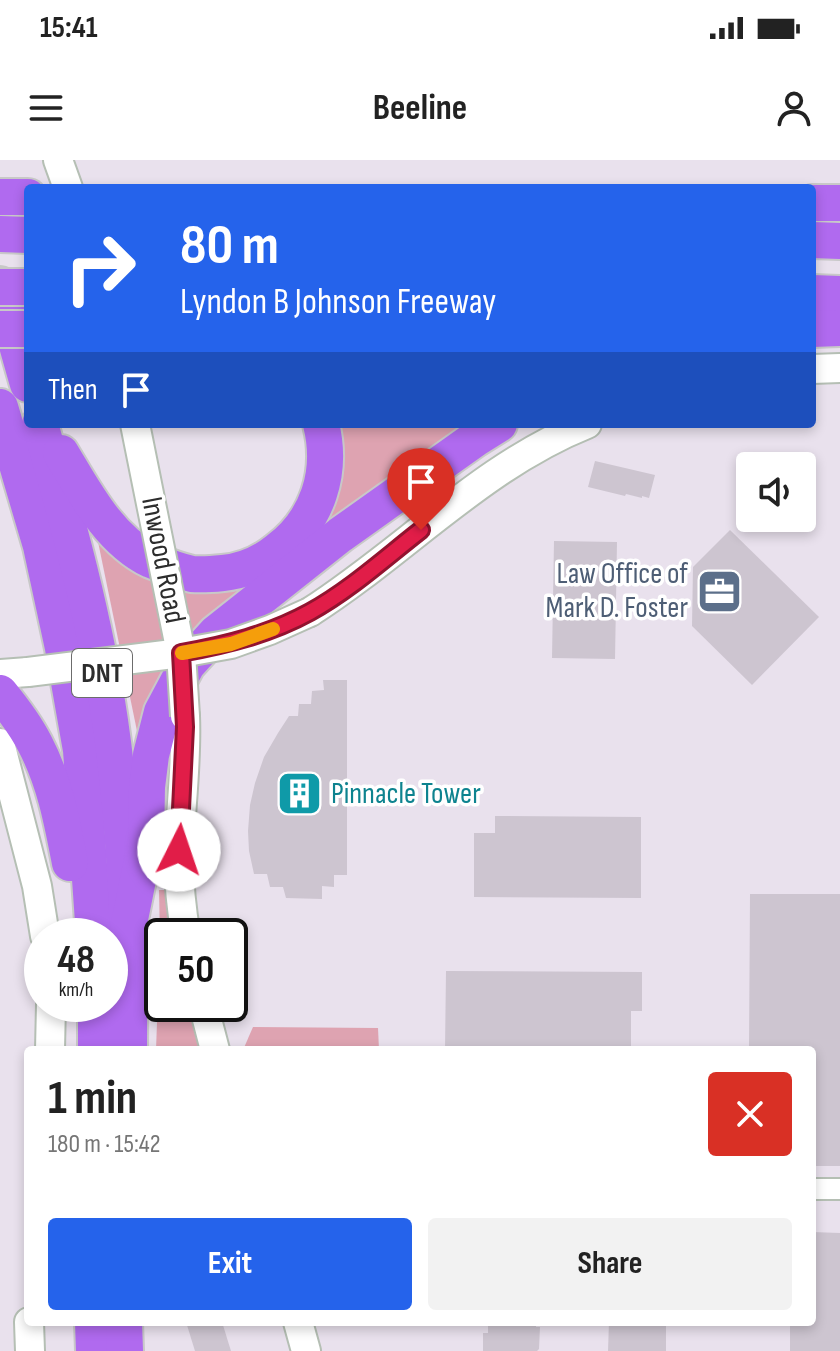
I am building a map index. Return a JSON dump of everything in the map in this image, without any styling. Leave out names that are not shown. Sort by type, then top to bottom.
[{"type":"highway","points":[[816,203],[840,203]]},
{"type":"highway","points":[[0,234],[24,235]]},
{"type":"highway","points":[[816,240],[840,241]]},
{"type":"highway","points":[[24,287],[0,286],[24,370]]},
{"type":"highway","points":[[816,293],[840,294]]},
{"type":"highway","points":[[816,329],[840,328]]},
{"type":"highway","points":[[0,329],[24,329]]},
{"type":"highway","name":"DNT","points":[[0,407],[41,546],[66,663],[81,750],[102,918]]},
{"type":"highway","name":"DNT","points":[[43,428],[73,538],[105,689],[118,782],[105,918]]},
{"type":"highway","points":[[45,428],[90,500],[128,544],[150,559],[172,568],[193,574],[213,574],[253,566],[297,534],[308,519],[323,480],[325,441],[322,428]]},
{"type":"highway","points":[[111,918],[146,840],[151,755],[162,712],[187,665],[216,633],[340,535],[493,428]]},
{"type":"highway","points":[[0,693],[34,741],[53,785],[99,918]]},
{"type":"highway","points":[[96,1022],[96,1046]]},
{"type":"highway","name":"DNT","points":[[123,1022],[128,1046]]},
{"type":"highway","points":[[93,1326],[94,1351]]},
{"type":"highway","points":[[124,1326],[125,1351]]},
{"type":"main road","points":[[58,160],[67,184]]},
{"type":"main road","points":[[816,369],[840,368]]},
{"type":"main road","name":"Inwood Road","points":[[136,428],[181,653],[185,727],[179,850],[184,918]]},
{"type":"main road","points":[[0,674],[181,653],[231,644],[270,630],[310,612],[342,592],[488,479],[579,428]]},
{"type":"main road","points":[[0,743],[37,886],[42,918]]},
{"type":"main road","points":[[50,1046],[51,1022]]},
{"type":"main road","points":[[208,1022],[214,1046]]},
{"type":"main road","points":[[29,1326],[30,1351]]},
{"type":"main road","points":[[299,1326],[306,1351]]},
{"type":"street","points":[[816,1189],[840,1189]]},
{"type":"shaded area","points":[[335,428],[473,428],[338,524],[324,513]]},
{"type":"shaded area","points":[[96,532],[256,575],[146,731],[137,731]]},
{"type":"shaded area","points":[[159,890],[165,890],[169,918],[160,918]]},
{"type":"shaded area","points":[[157,1022],[192,1022],[200,1046],[156,1046]]},
{"type":"shaded area","points":[[253,1027],[378,1028],[379,1046],[245,1046]]},
{"type":"building","points":[[595,461],[655,475],[649,498],[588,487]]},
{"type":"building","points":[[730,530],[819,617],[752,685],[692,626],[693,567]]},
{"type":"building","points":[[554,541],[617,542],[615,659],[552,658]]},
{"type":"building","name":"Pinnacle Tower","points":[[323,680],[347,680],[347,875],[334,875],[334,887],[322,886],[322,899],[286,898],[283,887],[270,887],[267,874],[254,874],[249,851],[250,805],[264,757],[278,733],[289,716],[298,716],[299,704],[311,704],[312,691],[324,690]]},
{"type":"building","points":[[495,816],[641,817],[641,898],[474,897],[474,833],[495,833]]},
{"type":"building","points":[[750,894],[840,894],[840,1166],[816,1166],[816,1046],[749,1046]]},
{"type":"building","points":[[446,971],[642,972],[642,1011],[631,1011],[631,1046],[445,1046]]},
{"type":"building","points":[[816,1232],[840,1233],[840,1351],[790,1351],[790,1326],[816,1326]]},
{"type":"building","points":[[187,1326],[223,1326],[231,1351],[195,1351]]},
{"type":"building","points":[[488,1326],[540,1327],[539,1349],[483,1351],[483,1333],[488,1333]]},
{"type":"building","points":[[609,1326],[666,1326],[666,1351],[608,1351]]},
{"type":"slow traffic","points":[[182,653],[231,644],[273,629]]},
{"type":"place","name":"Law Office of Mark D. Foster","points":[[719,591]]},
{"type":"place","name":"Pinnacle Tower","points":[[300,794]]},
{"type":"route","points":[[179,850],[185,763],[181,653],[231,644],[310,612],[342,592],[421,530]]}]
